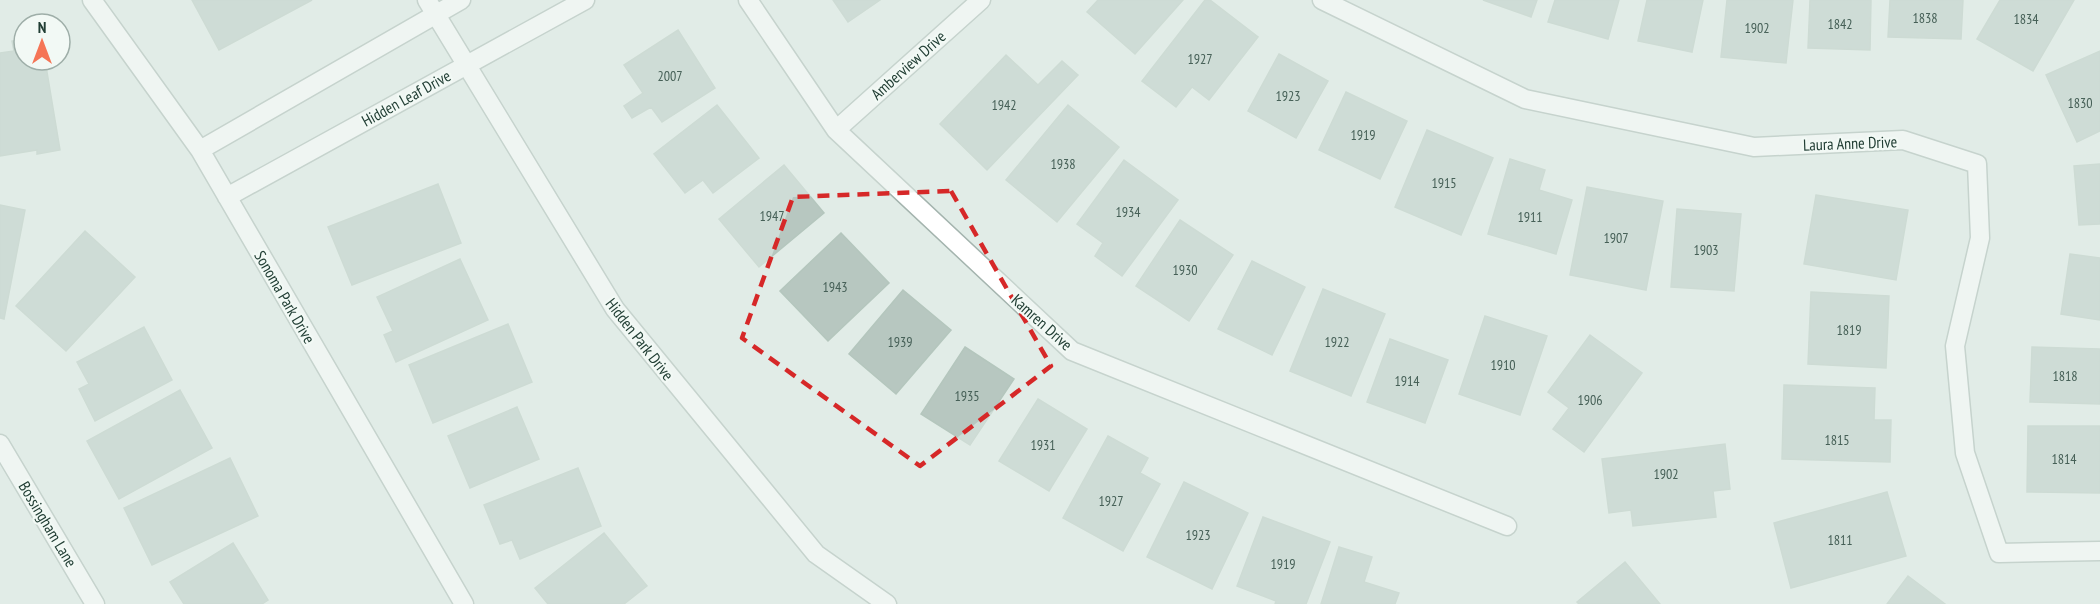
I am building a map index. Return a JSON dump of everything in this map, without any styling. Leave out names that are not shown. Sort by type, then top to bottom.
[{"type":"street","name":"Sonoma Park Drive","points":[[92,0],[200,150],[464,604]]},
{"type":"street","points":[[200,150],[431,7],[460,0]]},
{"type":"street","name":"Hidden Leaf Drive","points":[[227,197],[585,0]]},
{"type":"street","name":"Kamren Drive","points":[[748,0],[836,130],[1072,351],[1507,526]]},
{"type":"street","name":"Amberview Drive","points":[[836,130],[981,0]]},
{"type":"street","name":"Laura Anne Drive","points":[[1322,0],[1526,99],[1754,147],[1903,140],[1977,164],[1980,238],[1955,346],[1965,453],[1999,553],[2100,551]]},
{"type":"street","name":"Hidden Park Drive","points":[[431,7],[615,309],[816,554],[887,604]]},
{"type":"street","name":"Bossingham Lane","points":[[0,444],[96,604]]},
{"type":"highlighted area","points":[[951,191],[1051,366],[920,466],[742,338],[793,197]]},
{"type":"building","points":[[192,0],[312,0],[219,50]]},
{"type":"building","points":[[833,0],[880,0],[848,22]]},
{"type":"building","points":[[1098,0],[1183,0],[1135,54],[1087,12]]},
{"type":"building","points":[[1205,0],[1210,0],[1258,37],[1209,100],[1192,87],[1176,107],[1142,81]]},
{"type":"building","points":[[1483,0],[1537,0],[1531,17]]},
{"type":"building","points":[[1555,0],[1619,0],[1608,39],[1548,22]]},
{"type":"building","points":[[1647,0],[1703,0],[1692,52],[1638,41]]},
{"type":"building","points":[[1727,0],[1793,0],[1786,63],[1721,57]]},
{"type":"building","points":[[1810,0],[1871,0],[1870,50],[1808,48]]},
{"type":"building","points":[[1890,0],[1963,0],[1961,39],[1888,37]]},
{"type":"building","points":[[2000,0],[2074,0],[2033,71],[1977,39]]},
{"type":"building","points":[[678,30],[715,88],[662,122],[651,107],[632,118],[624,106],[643,93],[624,65]]},
{"type":"building","points":[[12,51],[12,72],[47,72],[60,150],[37,154],[37,150],[0,156],[0,53]]},
{"type":"building","points":[[2100,51],[2100,131],[2077,142],[2046,75]]},
{"type":"building","points":[[1279,54],[1328,81],[1296,138],[1248,111]]},
{"type":"building","points":[[1006,55],[1038,85],[1062,61],[1078,75],[987,170],[940,124]]},
{"type":"building","points":[[1346,92],[1407,121],[1380,179],[1319,150]]},
{"type":"building","points":[[717,105],[759,158],[713,193],[703,180],[685,193],[654,154]]},
{"type":"building","points":[[1068,105],[1119,147],[1057,222],[1006,180]]},
{"type":"building","points":[[1427,130],[1493,158],[1461,235],[1395,207]]},
{"type":"building","points":[[1510,159],[1545,170],[1539,190],[1572,200],[1556,254],[1488,234]]},
{"type":"building","points":[[1124,160],[1178,200],[1122,276],[1095,256],[1103,243],[1077,224]]},
{"type":"building","points":[[2100,164],[2100,224],[2079,225],[2074,166]]},
{"type":"building","points":[[784,165],[824,213],[759,267],[719,219]]},
{"type":"building","points":[[438,184],[461,243],[352,285],[328,227]]},
{"type":"building","points":[[1587,187],[1663,201],[1646,290],[1570,275]]},
{"type":"building","points":[[1816,195],[1908,210],[1896,280],[1804,264]]},
{"type":"building","points":[[0,205],[25,210],[4,319],[0,318]]},
{"type":"building","points":[[1677,209],[1741,214],[1734,291],[1671,287]]},
{"type":"building","points":[[1180,220],[1233,255],[1189,321],[1136,286]]},
{"type":"building","points":[[85,231],[135,277],[66,351],[16,306]]},
{"type":"building","points":[[841,233],[889,283],[828,341],[780,291]]},
{"type":"building","points":[[2070,254],[2100,258],[2100,320],[2061,314]]},
{"type":"building","points":[[460,259],[488,320],[396,362],[384,335],[393,331],[377,297]]},
{"type":"building","points":[[1252,261],[1305,287],[1272,355],[1218,329]]},
{"type":"building","points":[[1323,289],[1385,314],[1351,396],[1290,371]]},
{"type":"building","points":[[903,290],[951,330],[896,394],[849,354]]},
{"type":"building","points":[[1811,292],[1889,296],[1886,368],[1808,364]]},
{"type":"building","points":[[1485,316],[1547,336],[1520,415],[1459,394]]},
{"type":"building","points":[[508,324],[532,382],[433,423],[409,365]]},
{"type":"building","points":[[144,327],[172,380],[95,421],[79,389],[89,384],[77,362]]},
{"type":"building","points":[[1590,335],[1642,373],[1584,452],[1553,429],[1569,408],[1548,392]]},
{"type":"building","points":[[1390,339],[1448,360],[1425,423],[1367,402]]},
{"type":"building","points":[[965,347],[1014,379],[970,445],[921,414]]},
{"type":"building","points":[[2032,347],[2100,349],[2100,404],[2030,402]]},
{"type":"building","points":[[1784,385],[1875,388],[1874,420],[1891,420],[1890,462],[1782,459]]},
{"type":"building","points":[[180,390],[212,448],[119,499],[87,441]]},
{"type":"building","points":[[1038,399],[1087,429],[1049,491],[999,461]]},
{"type":"building","points":[[517,407],[539,459],[470,488],[448,436]]},
{"type":"building","points":[[2028,426],[2100,426],[2100,493],[2027,492]]},
{"type":"building","points":[[1108,436],[1148,458],[1140,473],[1160,484],[1123,551],[1063,518]]},
{"type":"building","points":[[1725,444],[1730,489],[1713,491],[1716,517],[1633,526],[1631,510],[1609,513],[1602,459]]},
{"type":"building","points":[[230,458],[258,516],[152,565],[124,508]]},
{"type":"building","points":[[578,468],[601,526],[520,559],[512,540],[500,544],[484,505]]},
{"type":"building","points":[[1184,482],[1248,513],[1212,589],[1147,557]]},
{"type":"building","points":[[1887,492],[1906,556],[1791,588],[1774,523]]},
{"type":"building","points":[[1263,517],[1330,542],[1306,604],[1275,604],[1276,601],[1237,586]]},
{"type":"building","points":[[604,533],[647,586],[624,604],[548,604],[535,588]]},
{"type":"building","points":[[233,543],[268,600],[262,604],[184,604],[170,582]]},
{"type":"building","points":[[1339,547],[1372,557],[1364,582],[1399,593],[1395,604],[1321,604]]},
{"type":"building","points":[[1625,562],[1660,604],[1579,604],[1577,602]]},
{"type":"building","points":[[1908,576],[1945,604],[1887,604]]}]
